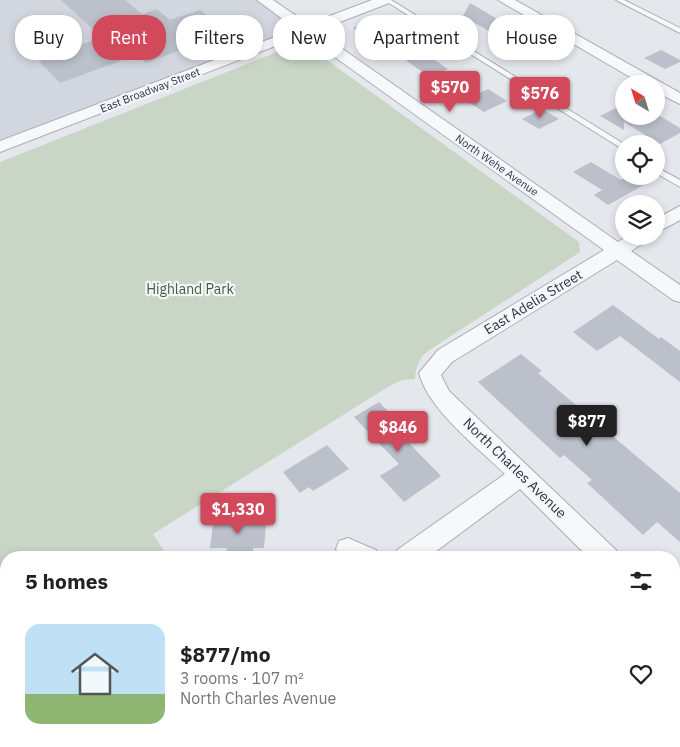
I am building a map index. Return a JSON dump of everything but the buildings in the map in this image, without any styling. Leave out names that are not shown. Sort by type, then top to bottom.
[{"type":"street","name":"North Wehe Avenue","points":[[264,0],[285,15]]},
{"type":"street","name":"East Broadway Street","points":[[345,15],[386,0]]},
{"type":"street","points":[[505,0],[637,75]]},
{"type":"street","name":"East Broadway Street","points":[[0,147],[273,43]]},
{"type":"street","name":"North Wehe Avenue","points":[[345,58],[680,295]]},
{"type":"street","points":[[665,91],[680,99]]},
{"type":"street","points":[[665,221],[680,212]]},
{"type":"street","name":"East Adelia Street","points":[[430,373],[445,356],[626,245]]},
{"type":"street","name":"North Charles Avenue","points":[[430,373],[433,385],[441,397],[600,551]]},
{"type":"street","points":[[416,551],[522,475]]},
{"type":"lane","points":[[386,0],[615,142]]},
{"type":"lane","points":[[619,0],[680,31]]},
{"type":"lane","points":[[665,175],[680,184]]},
{"type":"shaded area","points":[[0,0],[264,0],[285,15],[273,15],[273,43],[263,47],[263,15],[176,15],[176,60],[229,60],[0,149]]},
{"type":"green space","name":"Highland Park","points":[[273,54],[273,60],[327,60],[579,242],[580,252],[428,351],[418,363],[415,379],[402,380],[391,385],[153,534],[164,551],[0,551],[0,162],[257,60],[263,60],[263,58]]}]
